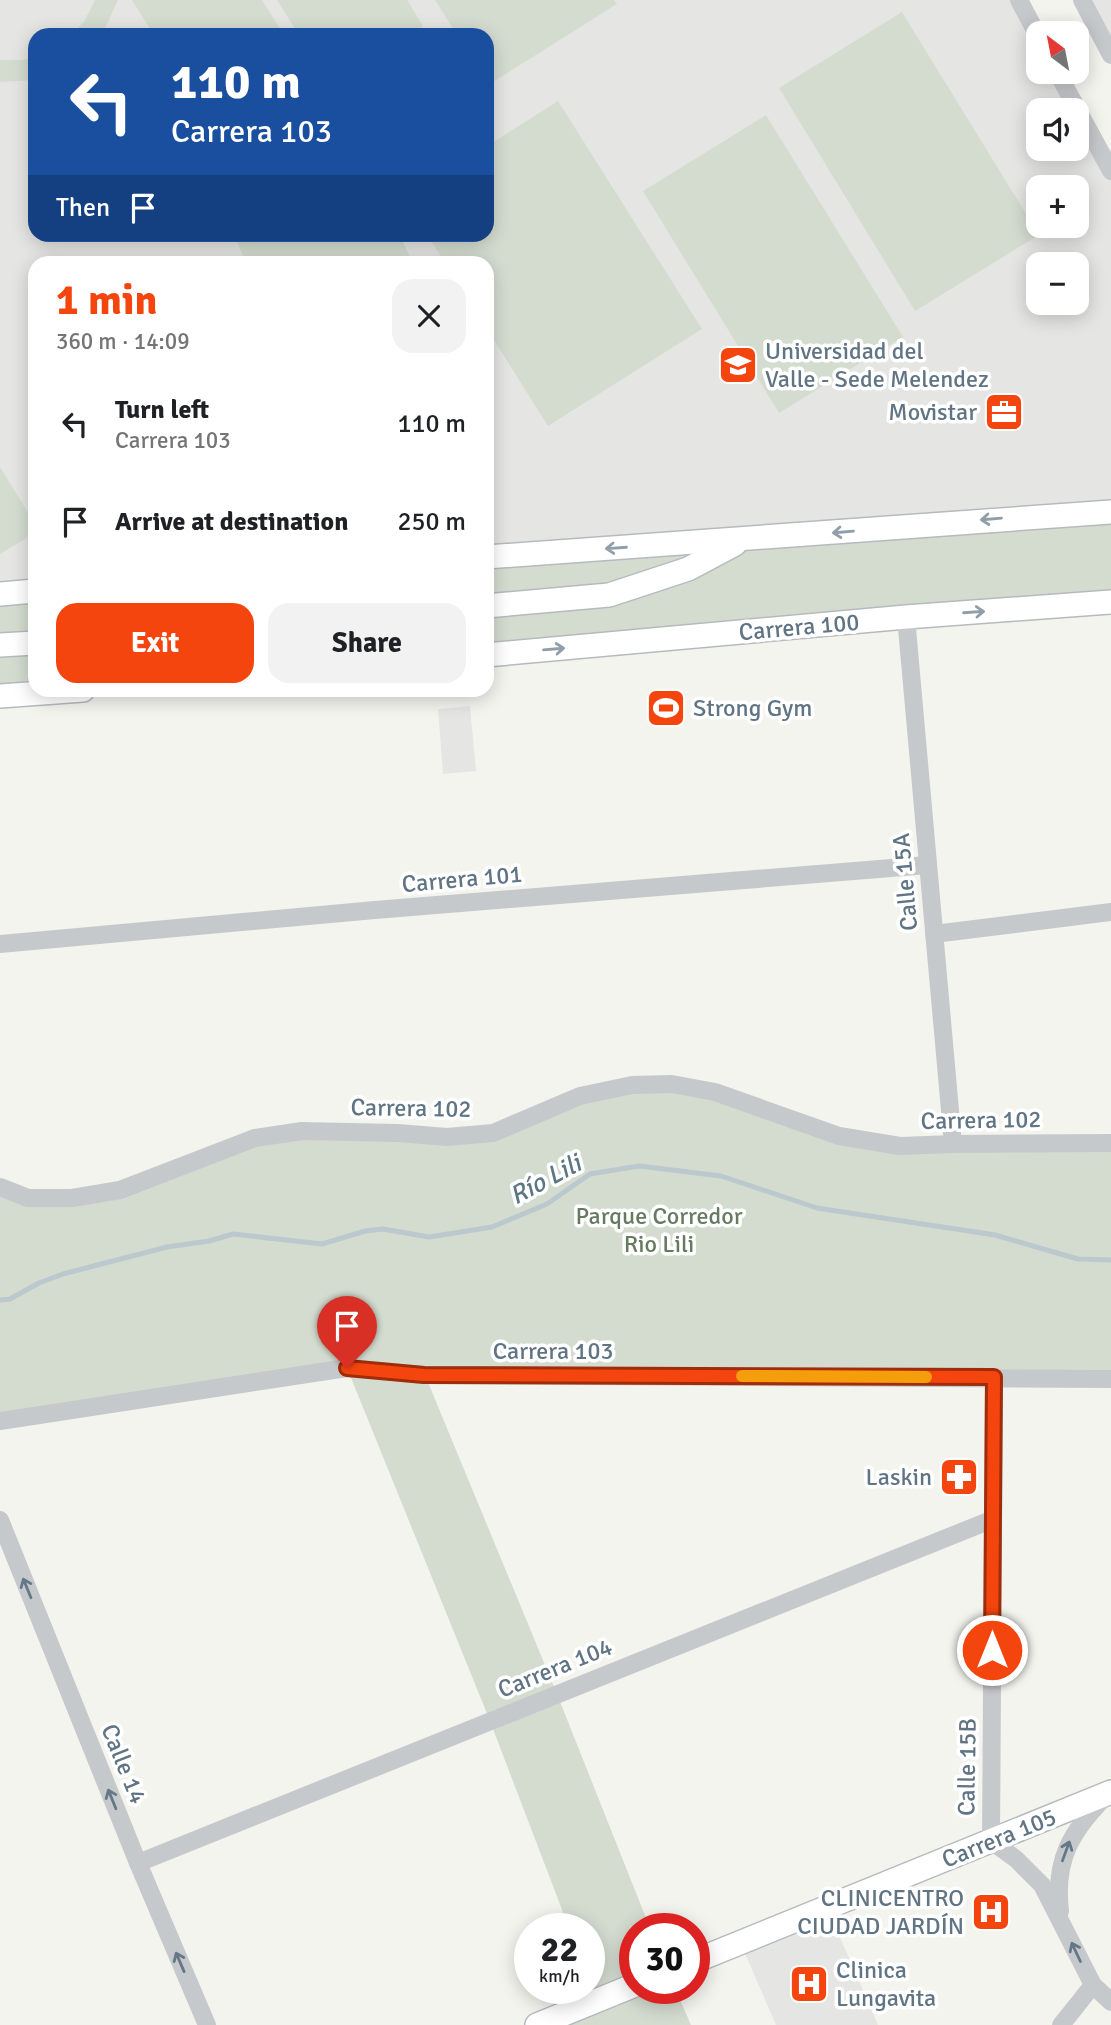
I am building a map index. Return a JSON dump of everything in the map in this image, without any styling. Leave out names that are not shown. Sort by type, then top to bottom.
[{"type":"main road","points":[[1059,514],[1111,506]]},
{"type":"main road","points":[[494,556],[1111,512]]},
{"type":"main road","points":[[494,605],[609,595],[688,569],[744,540]]},
{"type":"main road","points":[[0,594],[28,592]]},
{"type":"main road","name":"Carrera 100","points":[[494,654],[906,617],[1111,602]]},
{"type":"main road","points":[[0,645],[28,643]]},
{"type":"main road","points":[[0,696],[28,694]]},
{"type":"main road","name":"Carrera 105","points":[[710,1955],[1110,1793]]},
{"type":"main road","points":[[537,2025],[619,1992]]},
{"type":"street","points":[[1019,0],[1030,21]]},
{"type":"street","points":[[1082,0],[1111,55]]},
{"type":"street","points":[[1064,84],[1111,171]]},
{"type":"street","name":"Calle 15A","points":[[906,617],[953,1144]]},
{"type":"street","name":"Carrera 101","points":[[0,944],[928,865]]},
{"type":"street","points":[[934,934],[1111,912]]},
{"type":"street","name":"Carrera 102","points":[[0,1187],[28,1198],[72,1198],[120,1189],[254,1138],[302,1130],[447,1137],[493,1133],[580,1096],[632,1085],[672,1084],[715,1092],[839,1136],[900,1146],[1111,1143]]},
{"type":"street","name":"Carrera 103","points":[[0,1421],[347,1368],[424,1375],[1111,1379]]},
{"type":"street","name":"Calle 15B","points":[[994,1377],[990,1841],[1016,1859],[1042,1885],[1061,1917],[1093,1985],[1111,2002]]},
{"type":"street","name":"Carrera 104","points":[[138,1863],[992,1520]]},
{"type":"street","name":"Calle 14","points":[[0,1521],[138,1863],[207,2025]]},
{"type":"street","name":"Calle 15B","points":[[1061,1917],[1058,1891],[1060,1864],[1070,1840],[1085,1817],[1110,1793]]},
{"type":"street","points":[[1061,2025],[1093,1985]]},
{"type":"shaded area","name":"Universidad del Valle - Sede Melendez","points":[[0,0],[1019,0],[1030,21],[1026,21],[1026,84],[1064,84],[1071,98],[1026,98],[1026,161],[1089,161],[1089,131],[1111,171],[1111,506],[494,556],[494,256],[28,256],[28,592],[0,594]]},
{"type":"shaded area","points":[[1082,0],[1111,0],[1111,55]]},
{"type":"shaded area","points":[[470,706],[476,771],[443,774],[438,709]]},
{"type":"shaded area","name":"Clinica Lungavita","points":[[827,1907],[878,2025],[776,2025],[740,1942]]},
{"type":"green space","points":[[95,0],[118,0],[105,28],[78,28]]},
{"type":"green space","points":[[132,0],[262,0],[280,28],[150,28]]},
{"type":"green space","points":[[277,0],[407,0],[423,26],[420,28],[295,28]]},
{"type":"green space","points":[[435,0],[614,0],[617,4],[494,81],[494,28],[453,28]]},
{"type":"green space","points":[[902,12],[1026,214],[1026,238],[1034,238],[915,311],[779,88]]},
{"type":"green space","points":[[28,58],[28,80],[0,82],[0,60]]},
{"type":"green space","points":[[558,101],[702,329],[548,426],[494,340],[494,256],[441,256],[432,242],[494,242],[494,142]]},
{"type":"green space","points":[[766,115],[903,337],[779,413],[643,191]]},
{"type":"green space","points":[[237,242],[403,242],[409,256],[243,256]]},
{"type":"green space","points":[[0,467],[28,513],[28,537],[0,554]]},
{"type":"green space","points":[[1111,506],[1111,602],[494,654],[494,556]]},
{"type":"green space","points":[[28,592],[28,691],[0,696],[0,594]]},
{"type":"green space","name":"Parque Corredor Rio Lili","points":[[672,1084],[839,1136],[1111,1143],[1111,1379],[425,1375],[644,1913],[619,1913],[619,2004],[682,2004],[691,2025],[537,2025],[587,2004],[605,2004],[605,1913],[563,1913],[490,1721],[347,1368],[0,1421],[0,1187],[72,1198],[255,1138],[493,1133],[580,1096]]},
{"type":"waterway","name":"Río Lili","points":[[0,1300],[10,1299],[63,1274],[167,1247],[209,1241],[233,1234],[322,1244],[365,1231],[383,1229],[429,1237],[492,1227],[547,1204],[590,1174],[639,1166],[721,1176],[817,1208],[995,1235],[1078,1259],[1111,1260]]},
{"type":"slow traffic","points":[[742,1376],[926,1377]]},
{"type":"place","name":"Universidad del Valle - Sede Melendez","points":[[738,365]]},
{"type":"place","name":"Movistar","points":[[1004,412]]},
{"type":"place","name":"Strong Gym","points":[[666,708]]},
{"type":"place","name":"Laskin","points":[[959,1477]]},
{"type":"place","name":"CLINICENTRO CIUDAD JARDÍN","points":[[991,1912]]},
{"type":"place","name":"Clinica Lungavita","points":[[809,1984]]},
{"type":"route","points":[[347,1368],[424,1375],[994,1377],[992,1650]]}]
